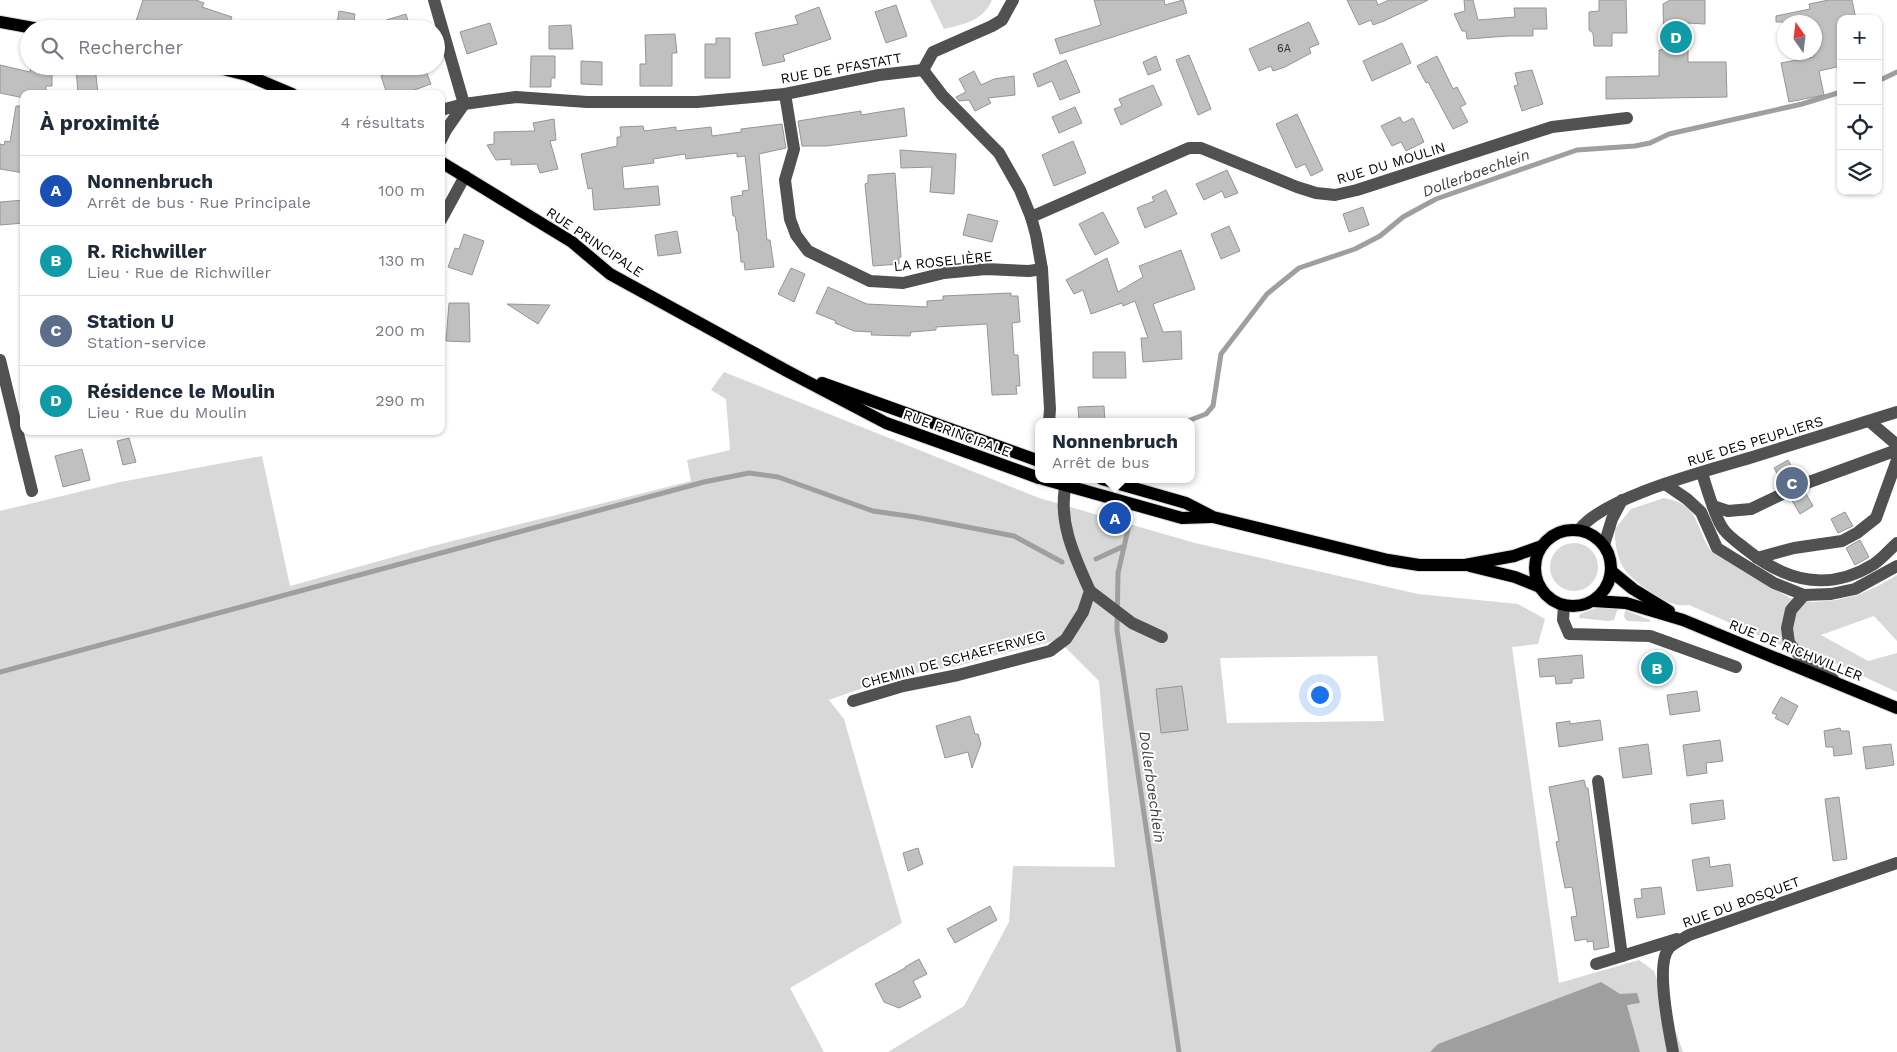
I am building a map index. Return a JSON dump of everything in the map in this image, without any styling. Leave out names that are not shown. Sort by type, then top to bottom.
[{"type":"main road","points":[[0,22],[20,26]]},
{"type":"main road","points":[[249,75],[283,90]]},
{"type":"main road","name":"RUE PRINCIPALE","points":[[445,164],[572,242],[610,274],[886,423],[1035,474]]},
{"type":"main road","name":"RUE PRINCIPALE","points":[[787,371],[1035,460]]},
{"type":"main road","name":"RUE PRINCIPALE","points":[[1069,483],[1182,518],[1213,517]]},
{"type":"main road","points":[[1116,483],[1186,503],[1213,517],[1388,560],[1419,564],[1465,565],[1514,556],[1542,546],[1558,533],[1578,530],[1593,535],[1604,546],[1611,562],[1612,571],[1602,593],[1592,601],[1583,605],[1564,605],[1554,601],[1540,588],[1515,577],[1465,565]]},
{"type":"main road","points":[[1540,588],[1535,567],[1537,556],[1542,546]]},
{"type":"main road","name":"RUE DE RICHWILLER","points":[[1612,571],[1633,590],[1683,620]]},
{"type":"main road","name":"RUE DE RICHWILLER","points":[[1592,601],[1626,603],[1683,620],[1897,708]]},
{"type":"street","points":[[434,0],[440,20]]},
{"type":"street","points":[[1013,0],[1002,20],[933,52],[923,70],[942,95],[999,153],[1020,190],[1031,217],[1042,269],[1049,418]]},
{"type":"street","points":[[445,38],[464,104],[445,132]]},
{"type":"street","name":"RUE DE PFASTATT","points":[[445,109],[464,104],[516,97],[587,102],[697,102],[785,94],[879,76],[923,70]]},
{"type":"street","name":"LA ROSELIÈRE","points":[[785,94],[794,149],[785,180],[790,219],[796,235],[808,251],[870,280],[903,283],[944,273],[986,269],[1029,271],[1042,269]]},
{"type":"street","name":"RUE DU MOULIN","points":[[1031,217],[1188,148],[1201,148],[1297,187],[1316,193],[1335,195],[1376,184],[1552,127],[1627,118]]},
{"type":"street","points":[[445,213],[465,176]]},
{"type":"street","points":[[0,360],[32,492]]},
{"type":"street","name":"RUE DES PEUPLIERS","points":[[1578,530],[1585,521],[1622,500],[1665,484],[1897,412]]},
{"type":"street","points":[[1870,421],[1897,445]]},
{"type":"street","points":[[1713,506],[1728,511],[1750,509],[1801,485],[1897,450]]},
{"type":"street","points":[[1757,558],[1794,548],[1842,541],[1857,533],[1876,518],[1897,460]]},
{"type":"street","points":[[1702,473],[1723,530],[1757,558],[1801,579],[1824,581],[1848,577],[1876,563],[1897,543]]},
{"type":"street","points":[[1066,483],[1062,511],[1072,553],[1090,591],[1132,622],[1162,637]]},
{"type":"street","points":[[1665,484],[1687,499],[1701,512],[1716,548],[1774,583],[1804,595],[1831,594],[1855,589],[1897,566]]},
{"type":"street","points":[[1604,546],[1612,519],[1622,500]]},
{"type":"street","name":"CHEMIN DE SCHAEFERWEG","points":[[853,700],[902,686],[958,675],[1050,651],[1066,639],[1083,612],[1090,591]]},
{"type":"street","points":[[1804,595],[1791,610],[1787,628],[1789,643],[1800,656],[1842,684]]},
{"type":"street","points":[[1564,605],[1563,620],[1569,634],[1650,636],[1736,667]]},
{"type":"street","points":[[1598,781],[1622,956]]},
{"type":"street","name":"RUE DU BOSQUET","points":[[1674,1052],[1667,1019],[1662,967],[1668,949],[1689,935],[1897,863]]},
{"type":"street","points":[[1596,964],[1689,935]]},
{"type":"shaded area","points":[[930,0],[992,0],[984,13],[978,17],[966,23],[944,29]]},
{"type":"shaded area","points":[[724,372],[1039,498],[1195,543],[1418,594],[1518,604],[1545,619],[1538,644],[1512,647],[1559,983],[1639,960],[1654,971],[1683,1052],[888,1052],[964,1006],[1009,922],[1013,866],[1115,867],[1099,681],[1058,640],[958,666],[893,677],[829,700],[844,719],[902,923],[790,988],[824,1052],[0,1052],[0,511],[120,482],[262,456],[290,586],[429,547],[691,481],[687,460],[730,450],[726,399],[711,390]],"holes":[[[1377,656],[1384,721],[1227,723],[1220,658]]]},
{"type":"shaded area","points":[[1664,498],[1676,501],[1691,511],[1712,552],[1790,598],[1813,602],[1836,600],[1858,595],[1897,575],[1897,641],[1874,616],[1821,635],[1868,661],[1897,653],[1897,692],[1805,649],[1783,646],[1689,605],[1677,605],[1668,602],[1653,594],[1639,583],[1623,567],[1619,558],[1616,548],[1615,529],[1631,509]]},
{"type":"shaded area","points":[[1574,543],[1583,545],[1591,550],[1596,558],[1598,567],[1596,576],[1591,584],[1583,589],[1574,591],[1565,589],[1557,584],[1552,576],[1550,567],[1552,558],[1557,550],[1565,545]]},
{"type":"shaded area","points":[[1599,607],[1618,608],[1614,620],[1579,618],[1580,614]]},
{"type":"shaded area","points":[[1625,610],[1650,620],[1650,622],[1627,621],[1624,617]]},
{"type":"shaded area","points":[[1601,982],[1620,994],[1637,993],[1640,1003],[1627,1005],[1640,1052],[1430,1052],[1438,1044]]},
{"type":"building","points":[[143,0],[196,0],[204,3],[202,7],[232,17],[231,20],[136,20]]},
{"type":"building","points":[[1094,0],[1164,0],[1165,5],[1183,0],[1187,13],[1060,54],[1055,39],[1101,25]]},
{"type":"building","points":[[1347,0],[1376,0],[1378,5],[1389,0],[1428,0],[1373,25],[1371,20],[1359,25]]},
{"type":"building","points":[[1464,0],[1473,0],[1478,20],[1515,17],[1514,8],[1546,8],[1547,29],[1533,29],[1533,36],[1467,39],[1466,31],[1462,31],[1454,14],[1465,11]]},
{"type":"building","points":[[1599,0],[1626,0],[1627,33],[1612,33],[1612,46],[1594,46],[1593,33],[1589,30],[1589,12],[1599,11]]},
{"type":"building","points":[[1670,0],[1705,0],[1705,24],[1688,23],[1688,62],[1726,62],[1727,97],[1606,99],[1606,77],[1659,76],[1659,50],[1664,49],[1663,4]]},
{"type":"building","points":[[1829,0],[1852,0],[1855,15],[1837,15],[1837,67],[1819,71],[1824,95],[1789,102],[1781,63],[1798,60],[1822,60],[1822,15],[1781,15],[1810,9],[1809,4]]},
{"type":"building","points":[[896,5],[907,36],[886,43],[875,12]]},
{"type":"building","points":[[819,7],[831,39],[783,55],[785,61],[763,66],[755,33],[798,24],[795,16]]},
{"type":"building","points":[[339,11],[355,14],[354,20],[338,20]]},
{"type":"building","points":[[406,14],[408,20],[386,20]]},
{"type":"building","points":[[1309,22],[1319,44],[1309,48],[1311,53],[1285,67],[1273,71],[1271,66],[1259,71],[1249,49]]},
{"type":"building","points":[[490,23],[497,44],[467,54],[460,32]]},
{"type":"building","points":[[571,25],[573,49],[549,49],[549,26]]},
{"type":"building","points":[[675,34],[677,53],[672,53],[672,86],[640,86],[640,64],[646,64],[645,35]]},
{"type":"building","points":[[716,38],[730,38],[730,78],[705,78],[705,44],[716,44]]},
{"type":"building","points":[[1402,43],[1411,63],[1372,81],[1363,61]]},
{"type":"building","points":[[1189,55],[1211,109],[1198,115],[1176,60]]},
{"type":"building","points":[[531,56],[555,56],[555,78],[551,78],[551,87],[530,87]]},
{"type":"building","points":[[1156,56],[1161,70],[1148,75],[1143,62]]},
{"type":"building","points":[[1437,56],[1453,89],[1457,87],[1466,104],[1460,107],[1468,122],[1453,129],[1428,82],[1426,83],[1417,66]]},
{"type":"building","points":[[1066,60],[1080,92],[1060,100],[1052,81],[1038,87],[1033,74]]},
{"type":"building","points":[[581,61],[602,62],[602,85],[581,84]]},
{"type":"building","points":[[0,65],[20,70],[20,75],[52,75],[52,86],[46,86],[46,90],[20,90],[20,97],[0,93]]},
{"type":"building","points":[[1532,70],[1543,104],[1522,111],[1514,86],[1518,85],[1515,73]]},
{"type":"building","points":[[974,71],[981,85],[994,79],[1014,76],[1015,95],[988,98],[991,103],[975,111],[969,100],[959,101],[956,97],[966,92],[959,79]]},
{"type":"building","points":[[77,75],[96,75],[98,90],[78,90]]},
{"type":"building","points":[[428,75],[431,84],[414,90],[386,90],[381,76]]},
{"type":"building","points":[[1153,85],[1162,105],[1121,125],[1114,109],[1122,106],[1119,99]]},
{"type":"building","points":[[16,106],[20,106],[20,172],[0,169],[0,144],[4,145],[5,141],[10,142]]},
{"type":"building","points":[[1075,107],[1082,123],[1059,133],[1052,117]]},
{"type":"building","points":[[904,108],[907,136],[826,146],[802,146],[798,121],[861,111],[861,115]]},
{"type":"building","points":[[1297,114],[1323,170],[1311,176],[1305,164],[1296,168],[1276,124]]},
{"type":"building","points":[[1400,117],[1403,123],[1413,118],[1424,142],[1406,151],[1401,142],[1392,146],[1381,126]]},
{"type":"building","points":[[554,119],[556,140],[550,141],[558,169],[540,173],[537,164],[511,165],[511,159],[496,160],[487,145],[494,144],[494,132],[535,131],[533,123]]},
{"type":"building","points":[[782,124],[786,148],[759,154],[767,240],[770,240],[774,267],[745,270],[744,262],[741,262],[738,231],[735,216],[733,216],[731,197],[743,195],[742,191],[749,190],[745,156],[737,157],[737,153],[686,159],[685,154],[653,159],[654,163],[622,167],[624,189],[658,186],[660,205],[594,210],[592,188],[588,189],[581,154],[617,146],[617,137],[621,137],[620,127],[643,126],[644,131],[676,127],[676,131],[711,127],[712,136],[741,132],[741,129]]},
{"type":"building","points":[[1073,141],[1086,173],[1054,186],[1042,155]]},
{"type":"building","points":[[900,150],[956,154],[954,194],[930,192],[932,167],[901,168]]},
{"type":"building","points":[[1227,170],[1238,193],[1225,198],[1222,191],[1204,200],[1196,184]]},
{"type":"building","points":[[895,173],[901,257],[899,257],[899,264],[873,266],[865,184],[868,183],[868,175]]},
{"type":"building","points":[[1166,190],[1177,214],[1145,228],[1137,208],[1154,201],[1152,197]]},
{"type":"building","points":[[20,200],[20,223],[0,225],[0,202]]},
{"type":"building","points":[[1363,207],[1369,225],[1349,232],[1343,214]]},
{"type":"building","points":[[1103,212],[1119,243],[1095,255],[1079,224]]},
{"type":"building","points":[[968,214],[998,221],[992,242],[963,235]]},
{"type":"building","points":[[1229,226],[1240,251],[1221,259],[1211,234]]},
{"type":"building","points":[[677,231],[681,253],[658,256],[655,235]]},
{"type":"building","points":[[464,234],[484,241],[472,275],[448,267],[455,248],[459,249]]},
{"type":"building","points":[[1181,250],[1195,289],[1153,304],[1163,332],[1181,331],[1182,359],[1143,362],[1141,338],[1148,338],[1135,301],[1123,306],[1122,303],[1091,314],[1083,290],[1074,294],[1066,280],[1107,258],[1118,292],[1143,277],[1139,266]]},
{"type":"building","points":[[791,268],[805,274],[794,302],[778,294]]},
{"type":"building","points":[[828,287],[867,304],[927,307],[927,301],[943,300],[943,296],[1011,293],[1011,296],[1018,296],[1020,322],[1012,323],[1014,355],[1018,355],[1020,386],[1016,386],[1017,394],[992,395],[987,324],[936,327],[936,330],[911,332],[910,336],[871,335],[872,332],[854,331],[816,313]]},
{"type":"building","points":[[449,303],[469,303],[470,342],[446,341]]},
{"type":"building","points":[[507,304],[550,305],[538,324]]},
{"type":"building","points":[[1093,352],[1125,352],[1126,378],[1093,378]]},
{"type":"building","points":[[1104,406],[1105,418],[1079,418],[1078,407]]},
{"type":"building","points":[[129,438],[136,462],[123,465],[117,441]]},
{"type":"building","points":[[82,449],[90,480],[63,487],[55,456]]},
{"type":"building","points":[[1788,460],[1798,478],[1783,484],[1774,468]]},
{"type":"building","points":[[1805,492],[1813,506],[1800,514],[1791,499]]},
{"type":"building","points":[[1845,512],[1853,526],[1838,533],[1831,519]]},
{"type":"building","points":[[1860,540],[1869,557],[1855,565],[1846,548]]},
{"type":"building","points":[[1582,655],[1584,678],[1572,679],[1572,683],[1556,684],[1555,676],[1540,677],[1538,659]]},
{"type":"building","points":[[1182,686],[1188,730],[1161,733],[1156,689]]},
{"type":"building","points":[[1697,691],[1700,711],[1670,715],[1667,695]]},
{"type":"building","points":[[1781,697],[1798,706],[1788,725],[1775,718],[1777,715],[1772,713]]},
{"type":"building","points":[[970,716],[975,734],[978,734],[981,744],[972,768],[968,752],[945,758],[936,726]]},
{"type":"building","points":[[1600,720],[1603,740],[1559,747],[1556,723],[1570,721],[1570,724]]},
{"type":"building","points":[[1840,728],[1841,731],[1849,731],[1852,754],[1834,756],[1833,747],[1826,747],[1824,731]]},
{"type":"building","points":[[1720,740],[1723,761],[1706,763],[1707,773],[1687,776],[1683,745]]},
{"type":"building","points":[[1648,744],[1652,774],[1623,778],[1619,748]]},
{"type":"building","points":[[1891,744],[1894,765],[1866,769],[1863,747]]},
{"type":"building","points":[[1584,780],[1586,788],[1588,788],[1609,947],[1594,950],[1593,941],[1587,942],[1587,939],[1575,941],[1571,917],[1577,916],[1572,887],[1565,888],[1556,842],[1559,841],[1549,787]]},
{"type":"building","points":[[1839,797],[1847,859],[1833,861],[1825,799]]},
{"type":"building","points":[[1723,800],[1725,819],[1692,824],[1690,804]]},
{"type":"building","points":[[918,848],[923,864],[908,871],[903,853]]},
{"type":"building","points":[[1709,857],[1710,867],[1730,864],[1733,886],[1697,891],[1692,860]]},
{"type":"building","points":[[1661,887],[1665,914],[1637,918],[1634,899],[1642,898],[1641,889]]},
{"type":"building","points":[[990,906],[997,920],[955,943],[947,929]]},
{"type":"building","points":[[919,959],[927,974],[913,981],[921,997],[899,1008],[884,1002],[875,984]]},
{"type":"waterway","name":"Dollerbaechlein","points":[[1882,79],[1897,72]]},
{"type":"waterway","name":"Dollerbaechlein","points":[[1195,418],[1206,414],[1213,406],[1221,354],[1267,294],[1299,268],[1355,249],[1380,236],[1403,217],[1436,199],[1577,150],[1635,146],[1650,143],[1669,134],[1802,104],[1837,93]]},
{"type":"waterway","points":[[0,672],[704,482],[749,473],[778,477],[873,511],[1014,536],[1062,562]]},
{"type":"waterway","name":"Dollerbaechlein","points":[[1129,525],[1118,573],[1117,630],[1179,1052]]},
{"type":"waterway","points":[[1096,559],[1124,546]]},
{"type":"place","name":"Résidence le Moulin","points":[[1676,37]]},
{"type":"place","name":"Station U","points":[[1792,483]]},
{"type":"place","name":"Nonnenbruch","points":[[1115,518]]},
{"type":"place","name":"R. Richwiller","points":[[1657,668]]}]
